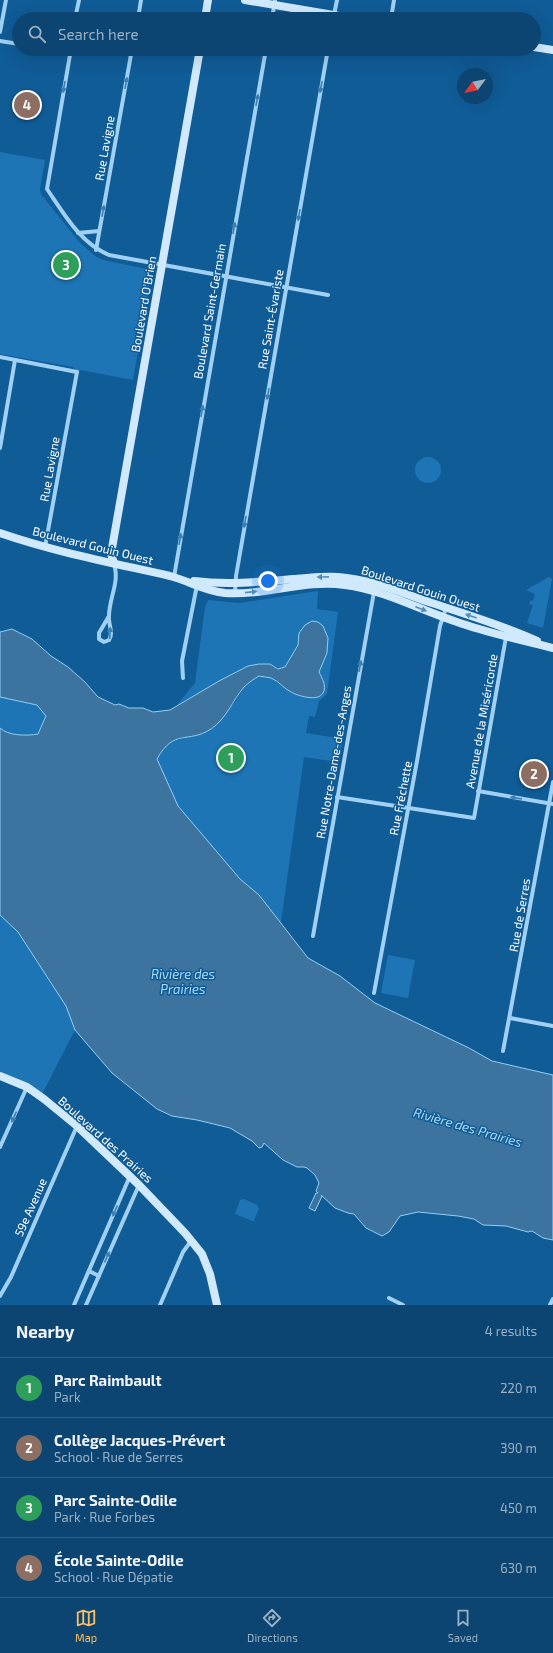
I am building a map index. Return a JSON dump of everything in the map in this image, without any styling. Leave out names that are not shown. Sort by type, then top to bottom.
[{"type":"street","points":[[0,32],[6,0]]},
{"type":"street","points":[[76,12],[79,0]]},
{"type":"street","points":[[139,12],[141,0]]},
{"type":"street","points":[[206,12],[208,0]]},
{"type":"street","points":[[245,0],[275,3],[313,12]]},
{"type":"street","points":[[335,12],[337,0]]},
{"type":"street","points":[[392,12],[394,0]]},
{"type":"street","points":[[0,41],[12,43]]},
{"type":"street","points":[[541,48],[553,50]]},
{"type":"street","points":[[69,56],[47,189],[78,233],[96,250],[109,255],[328,295]]},
{"type":"street","name":"Rue Lavigne","points":[[96,250],[131,56]]},
{"type":"street","name":"Boulevard O'Brien","points":[[114,563],[111,554],[199,56]]},
{"type":"street","name":"Boulevard Saint-Germain","points":[[177,578],[226,276],[265,56]]},
{"type":"street","name":"Rue Saint-Évariste","points":[[235,593],[286,287],[327,56]]},
{"type":"street","points":[[78,233],[99,231]]},
{"type":"street","points":[[0,358],[15,360],[0,448]]},
{"type":"street","name":"Rue Lavigne","points":[[15,360],[77,372],[45,547]]},
{"type":"street","name":"Boulevard Gouin Ouest","points":[[0,533],[45,547],[177,578],[198,584],[210,590],[235,593],[305,585],[346,585],[374,592],[457,622],[507,632]]},
{"type":"street","points":[[109,616],[98,634],[99,639],[104,642],[109,640],[111,636],[109,616],[117,572],[114,563]]},
{"type":"street","name":"Boulevard Gouin Ouest","points":[[198,584],[236,584],[317,577],[339,577],[366,582],[446,608],[553,648]]},
{"type":"street","points":[[183,678],[182,661],[198,584]]},
{"type":"street","name":"Rue Notre-Dame-des-Anges","points":[[313,936],[374,592]]},
{"type":"street","name":"Rue Fréchette","points":[[374,993],[443,617],[446,608]]},
{"type":"street","name":"Avenue de la Miséricorde","points":[[408,808],[474,818],[507,632]]},
{"type":"street","name":"Rue de Serres","points":[[503,1051],[551,803],[553,782]]},
{"type":"street","points":[[478,791],[551,803]]},
{"type":"street","points":[[337,797],[408,808]]},
{"type":"street","points":[[510,1018],[553,1026]]},
{"type":"street","name":"Boulevard des Prairies","points":[[0,1076],[27,1087],[77,1126],[130,1176],[169,1216],[202,1254],[206,1263],[217,1305]]},
{"type":"street","points":[[0,1147],[27,1087]]},
{"type":"street","name":"59e Avenue","points":[[0,1296],[11,1277],[77,1126]]},
{"type":"street","points":[[74,1305],[130,1176]]},
{"type":"street","points":[[86,1305],[139,1185]]},
{"type":"street","points":[[160,1305],[183,1252],[192,1241]]},
{"type":"street","points":[[89,1271],[99,1276]]},
{"type":"street","points":[[389,1298],[403,1305]]},
{"type":"street","points":[[550,1305],[553,1299]]},
{"type":"shaded area","points":[[0,152],[45,160],[40,189],[41,194],[80,243],[95,256],[103,260],[152,270],[133,380],[81,370],[79,372],[73,367],[0,354]]},
{"type":"shaded area","points":[[428,457],[437,461],[441,470],[437,479],[428,483],[419,479],[415,470],[419,461]]},
{"type":"shaded area","points":[[549,577],[552,579],[543,628],[527,623],[533,605],[529,604],[531,600],[533,601],[535,594],[526,590]]},
{"type":"shaded area","points":[[318,591],[317,609],[338,612],[327,694],[319,701],[315,717],[309,716],[306,733],[343,739],[338,762],[304,757],[281,922],[256,901],[174,808],[157,759],[170,742],[201,734],[211,729],[235,702],[245,686],[259,676],[272,678],[291,693],[323,679],[319,672],[327,653],[328,638],[323,626],[299,633],[298,645],[286,666],[281,669],[270,664],[219,681],[177,705],[195,683],[205,607],[208,600],[239,603]]},
{"type":"shaded area","points":[[0,697],[37,705],[46,716],[38,734],[23,735],[3,731],[0,728]]},
{"type":"shaded area","points":[[0,915],[18,932],[66,1006],[75,1030],[42,1094],[0,1076]]},
{"type":"shaded area","points":[[388,955],[415,960],[408,998],[381,993]]},
{"type":"shaded area","points":[[244,1199],[257,1205],[259,1209],[254,1220],[255,1222],[235,1214],[240,1200]]},
{"type":"water","name":"Rivière des Prairies","points":[[312,621],[318,622],[323,626],[328,638],[327,653],[319,672],[324,682],[324,690],[320,696],[313,698],[298,695],[288,691],[274,679],[259,676],[244,687],[225,715],[216,725],[203,733],[169,743],[157,759],[178,806],[240,879],[259,895],[308,958],[340,976],[375,1003],[469,1048],[492,1061],[553,1075],[553,1240],[543,1238],[532,1231],[528,1232],[506,1226],[483,1225],[474,1219],[458,1216],[418,1212],[400,1216],[389,1232],[382,1236],[366,1228],[354,1214],[335,1208],[321,1195],[322,1196],[315,1211],[309,1208],[316,1193],[318,1193],[316,1191],[319,1183],[315,1175],[307,1168],[297,1167],[283,1160],[264,1143],[262,1147],[259,1148],[252,1141],[230,1128],[172,1116],[157,1109],[112,1073],[75,1030],[66,1006],[18,932],[0,915],[0,728],[3,731],[13,734],[38,734],[46,716],[37,705],[0,697],[0,632],[12,629],[32,639],[51,656],[68,667],[85,682],[98,697],[115,705],[119,704],[129,708],[143,708],[153,712],[170,710],[248,666],[270,664],[278,669],[285,667],[298,645],[299,633],[305,625]]},
{"type":"place","name":"École Sainte-Odile","points":[[27,105]]},
{"type":"place","name":"Parc Sainte-Odile","points":[[66,265]]},
{"type":"place","name":"Parc Raimbault","points":[[231,758]]},
{"type":"place","name":"Collège Jacques-Prévert","points":[[534,774]]}]
